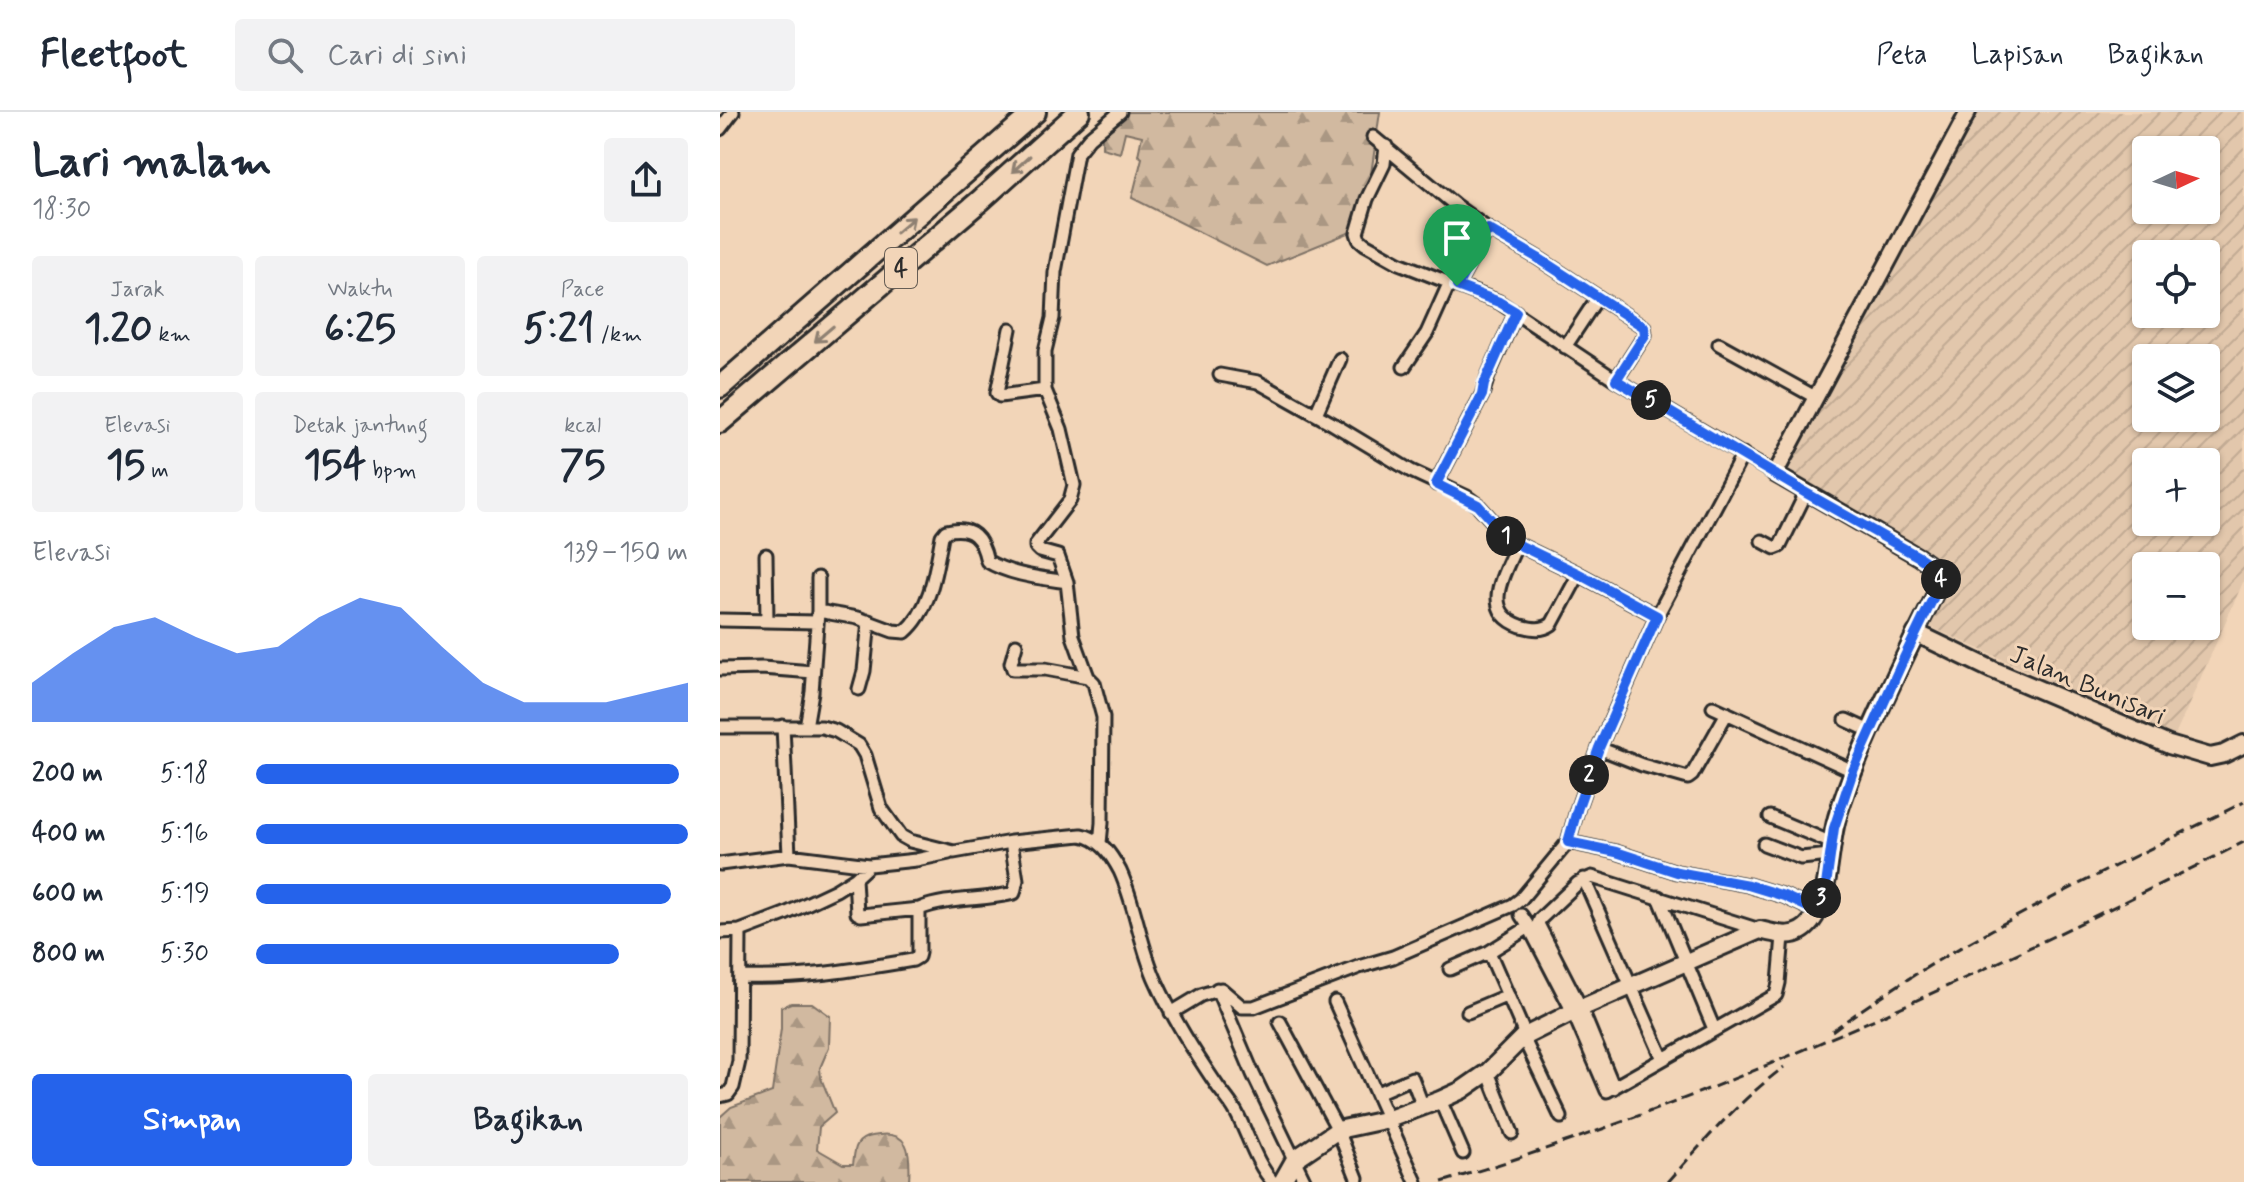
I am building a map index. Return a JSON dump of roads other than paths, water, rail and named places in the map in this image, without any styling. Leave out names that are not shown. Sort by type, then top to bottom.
[{"type":"highway","name":"4","points":[[720,387],[1035,112]]},
{"type":"highway","name":"4","points":[[720,422],[982,199],[1079,112]]},
{"type":"main road","points":[[1282,1182],[1295,1159],[1338,1130],[1389,1119],[1462,1090],[1488,1072],[1523,1037],[1577,1010],[1760,930],[1783,936],[1795,933],[1812,922],[1826,885],[1838,814],[1853,771],[1916,633]]},
{"type":"main road","name":"Jalan Bunisari","points":[[1916,633],[1993,670],[2169,745],[2210,757],[2244,744]]},
{"type":"street","points":[[720,129],[733,112]]},
{"type":"street","points":[[1100,843],[1103,717],[1094,683],[1088,677],[1073,636],[1067,582],[1058,556],[1040,551],[1036,544],[1070,500],[1074,485],[1061,429],[1045,390],[1045,351],[1053,318],[1055,272],[1077,153],[1089,138],[1120,112]]},
{"type":"street","points":[[1775,474],[1968,112]]},
{"type":"street","points":[[1373,137],[1488,229],[1644,327],[1645,335],[1616,380]]},
{"type":"street","points":[[1386,146],[1384,164],[1360,216],[1359,239],[1399,263],[1499,302],[1616,380],[1938,570],[1940,584],[1916,633]]},
{"type":"street","points":[[1404,367],[1488,229]]},
{"type":"street","points":[[1565,347],[1598,297]]},
{"type":"street","points":[[1436,484],[1482,395],[1516,312]]},
{"type":"street","points":[[1010,329],[997,393],[1000,396],[1045,390]]},
{"type":"street","points":[[1719,344],[1815,397]]},
{"type":"street","points":[[1316,414],[1340,359]]},
{"type":"street","points":[[1220,375],[1258,382],[1411,471],[1478,505],[1517,544],[1657,616]]},
{"type":"street","points":[[1171,1013],[1217,989],[1230,994],[1242,1007],[1254,1007],[1421,946],[1521,899],[1568,842],[1599,748],[1657,616],[1743,454]]},
{"type":"street","points":[[1762,541],[1775,548],[1780,546],[1806,493]]},
{"type":"street","points":[[720,620],[767,621],[838,613],[905,632],[927,600],[943,534],[951,530],[975,534],[985,545],[989,563],[1006,570],[1067,582]]},
{"type":"street","points":[[1517,544],[1496,602],[1501,613],[1518,625],[1538,630],[1552,624],[1579,574]]},
{"type":"street","points":[[766,555],[767,621]]},
{"type":"street","points":[[806,727],[813,672],[818,578]]},
{"type":"street","points":[[859,689],[869,621]]},
{"type":"street","points":[[1016,645],[1011,663],[1013,669],[1045,669],[1088,677]]},
{"type":"street","points":[[720,669],[813,672]]},
{"type":"street","points":[[1713,707],[1853,771]]},
{"type":"street","points":[[1599,748],[1688,778],[1727,713]]},
{"type":"street","points":[[1846,720],[1870,731]]},
{"type":"street","points":[[783,726],[789,855]]},
{"type":"street","points":[[720,727],[822,727],[836,731],[859,745],[869,764],[881,808],[901,836],[954,852]]},
{"type":"street","points":[[1770,817],[1831,849]]},
{"type":"street","points":[[720,864],[789,855],[869,865],[916,860],[1011,842],[1081,835],[1092,837],[1120,871],[1154,978],[1171,1013],[1233,1106],[1273,1182]]},
{"type":"street","points":[[855,878],[857,913],[861,915],[1014,893],[1017,880],[1011,842]]},
{"type":"street","points":[[1568,842],[1616,852],[1677,872],[1748,885],[1784,896],[1816,911]]},
{"type":"street","points":[[1764,844],[1801,858],[1831,849]]},
{"type":"street","points":[[720,932],[740,931],[785,914],[836,890],[869,865]]},
{"type":"street","points":[[1760,930],[1592,877],[1584,879],[1540,919],[1538,924],[1577,1010],[1607,1091],[1776,995],[1783,936]]},
{"type":"street","points":[[1584,879],[1663,1059]]},
{"type":"street","points":[[1659,897],[1714,1029]]},
{"type":"street","points":[[741,977],[816,976],[913,960],[919,953],[919,909]]},
{"type":"street","points":[[1521,915],[1577,1010]]},
{"type":"street","points":[[1450,969],[1489,952],[1529,927]]},
{"type":"street","points":[[720,1096],[728,1094],[737,1076],[740,931]]},
{"type":"street","points":[[1489,952],[1523,1030],[1523,1037],[1561,1117]]},
{"type":"street","points":[[1217,989],[1253,1074],[1305,1182]]},
{"type":"street","points":[[1468,1012],[1508,995]]},
{"type":"street","points":[[1335,1002],[1416,1182]]},
{"type":"street","points":[[1280,1022],[1338,1130],[1357,1178]]},
{"type":"street","points":[[1488,1072],[1512,1133]]},
{"type":"street","points":[[1377,1093],[1412,1078],[1423,1107]]},
{"type":"street","points":[[1440,1100],[1463,1153]]},
{"type":"railway","points":[[1832,1031],[1880,997],[1981,936],[2244,802]]},
{"type":"railway","points":[[1442,1182],[1649,1112],[1850,1030],[2048,939],[2244,842]]},
{"type":"railway","points":[[1668,1182],[1737,1107],[1784,1067]]}]
